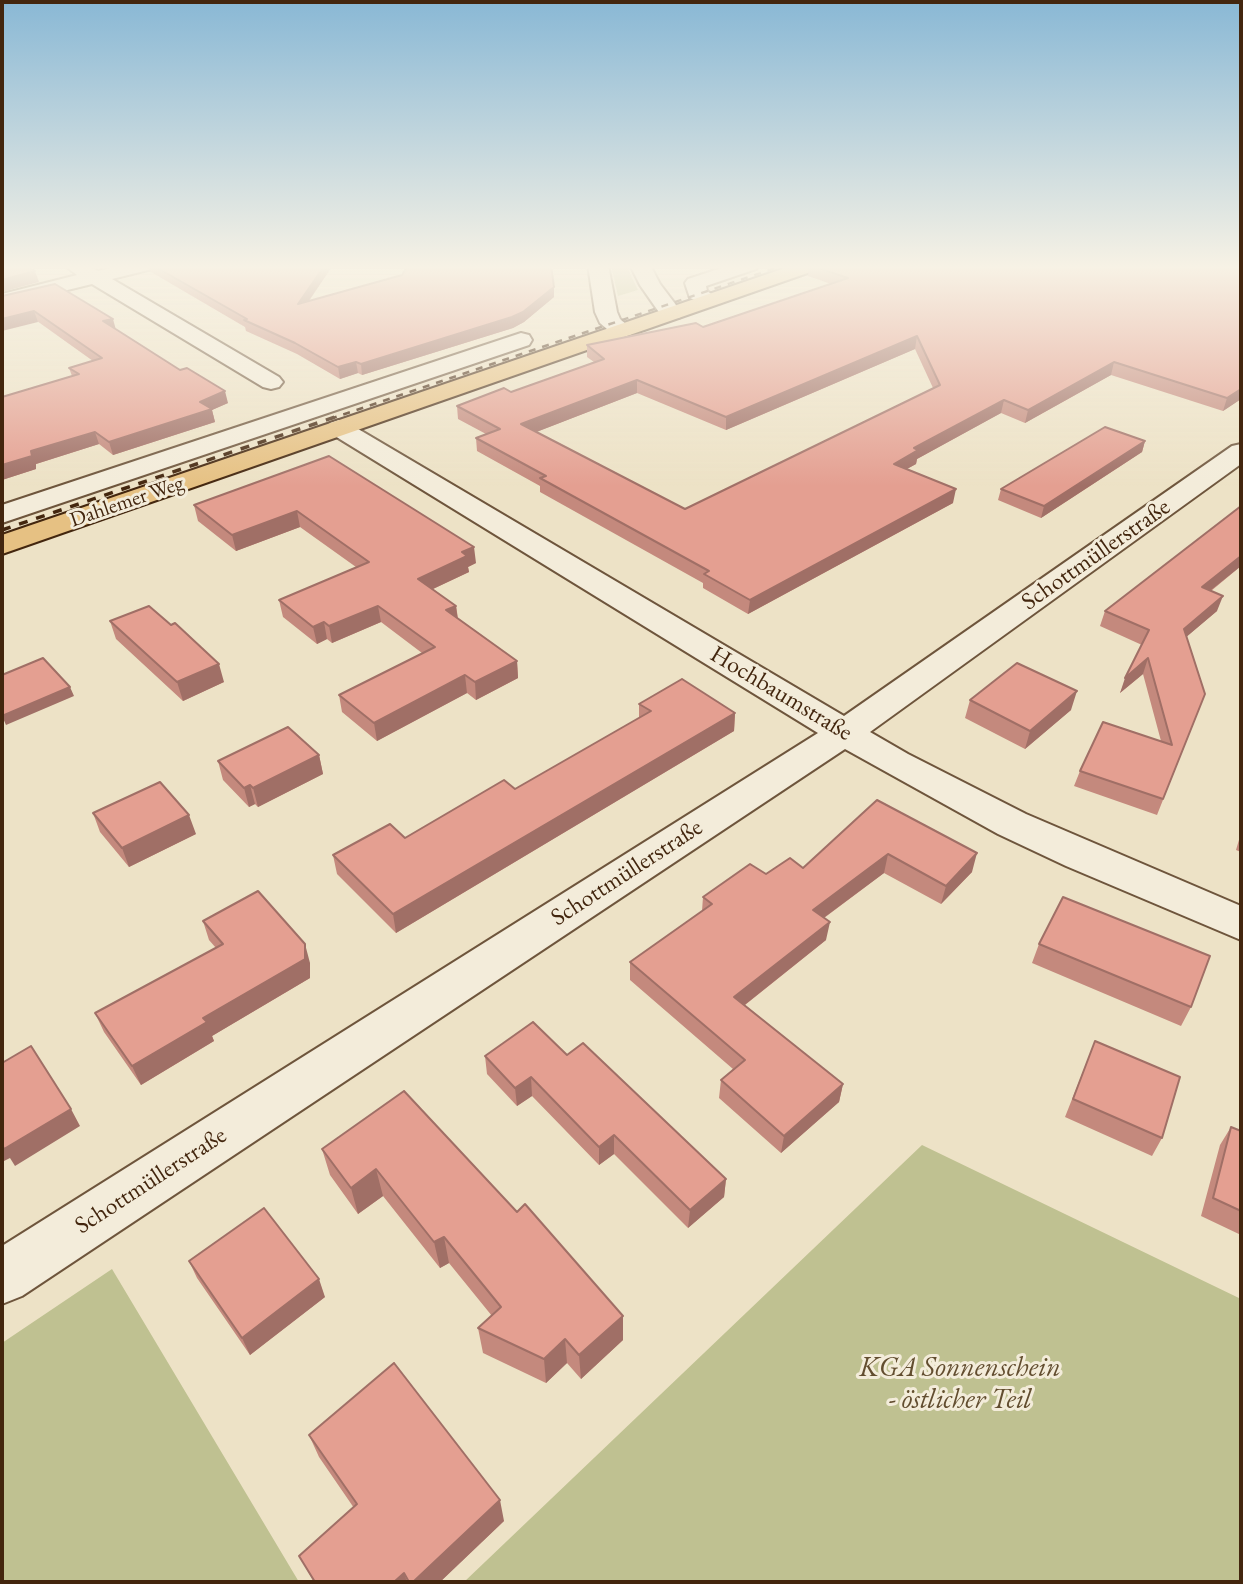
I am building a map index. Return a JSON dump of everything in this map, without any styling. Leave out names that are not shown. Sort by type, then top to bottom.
[{"type":"main road","name":"Dahlemer Weg","points":[[2,545],[595,339]]},
{"type":"street","points":[[197,339],[271,383]]},
{"type":"street","name":"Dahlemer Weg","points":[[2,514],[521,340]]},
{"type":"street","points":[[420,374],[448,390]]},
{"type":"street","name":"Hochbaumstraße","points":[[340,428],[906,769],[1012,824],[1241,924]]},
{"type":"street","points":[[225,439],[252,458]]},
{"type":"street","name":"Schottmüllerstraße","points":[[2,1277],[845,733],[1241,452]]},
{"type":"green space","name":"KGA Sonnenschein - östlicher Teil","points":[[922,1145],[1241,1299],[1241,1582],[464,1582]]},
{"type":"green space","points":[[112,1269],[299,1582],[2,1582],[2,1343]]},
{"type":"building","points":[[74,339],[131,339],[180,370],[187,368],[225,391],[200,402],[212,409],[109,442],[95,432],[31,451],[32,456],[2,465],[2,397],[79,374],[69,368],[102,358]]},
{"type":"building","points":[[286,339],[442,339],[361,364],[356,362],[338,367]]},
{"type":"building","points":[[617,339],[910,339],[726,417],[637,380],[521,424],[685,509],[940,385],[918,339],[1241,339],[1241,389],[1227,398],[1114,362],[1028,410],[1004,400],[914,448],[918,450],[894,464],[956,489],[750,600],[704,574],[709,571],[540,478],[546,476],[476,438],[500,429],[457,406],[504,388],[511,392],[604,359],[587,345]]},
{"type":"building","points":[[1105,427],[1145,441],[1044,506],[1001,489]]},
{"type":"building","points":[[329,456],[474,547],[462,552],[467,556],[418,579],[456,606],[446,610],[517,661],[475,682],[465,675],[374,723],[339,695],[435,647],[378,606],[329,626],[324,622],[313,627],[279,600],[369,562],[297,511],[232,535],[194,505]]},
{"type":"building","points":[[1241,506],[1241,556],[1202,587],[1223,596],[1184,629],[1205,694],[1163,799],[1080,771],[1103,722],[1172,745],[1148,658],[1125,678],[1149,630],[1105,611]]},
{"type":"building","points":[[149,606],[171,625],[175,623],[219,664],[177,682],[110,621]]},
{"type":"building","points":[[43,658],[70,687],[2,716],[2,675]]},
{"type":"building","points":[[1017,663],[1077,691],[1030,731],[970,700]]},
{"type":"building","points":[[682,679],[735,713],[393,914],[333,855],[390,824],[405,838],[504,780],[515,789],[651,711],[639,704]]},
{"type":"building","points":[[288,727],[319,755],[253,788],[250,785],[244,788],[218,761]]},
{"type":"building","points":[[160,782],[189,815],[122,848],[93,813]]},
{"type":"building","points":[[877,800],[977,853],[946,886],[888,854],[813,910],[830,922],[734,997],[843,1084],[784,1136],[721,1080],[745,1060],[630,962],[712,904],[703,897],[750,864],[766,874],[790,858],[803,868]]},
{"type":"building","points":[[258,891],[305,944],[305,959],[203,1018],[207,1022],[132,1066],[95,1013],[223,944],[203,921]]},
{"type":"building","points":[[1063,897],[1210,956],[1191,1007],[1039,944]]},
{"type":"building","points":[[533,1022],[567,1055],[583,1043],[726,1179],[690,1210],[614,1135],[599,1147],[531,1077],[515,1088],[485,1056]]},
{"type":"building","points":[[1095,1041],[1180,1077],[1162,1138],[1073,1099]]},
{"type":"building","points":[[31,1046],[71,1109],[4,1149],[2,1063]]},
{"type":"building","points":[[404,1091],[517,1212],[525,1204],[623,1316],[579,1355],[565,1339],[544,1359],[478,1328],[501,1307],[444,1237],[434,1242],[376,1169],[351,1188],[322,1149]]},
{"type":"building","points":[[1231,1127],[1241,1131],[1241,1211],[1213,1198]]},
{"type":"building","points":[[264,1208],[319,1279],[242,1338],[189,1261]]},
{"type":"building","points":[[394,1363],[500,1500],[413,1582],[409,1582],[404,1573],[394,1582],[315,1582],[299,1556],[357,1504],[309,1435]]},
{"type":"railway","points":[[330,419],[566,339]]},
{"type":"railway","points":[[2,530],[335,417]]}]
